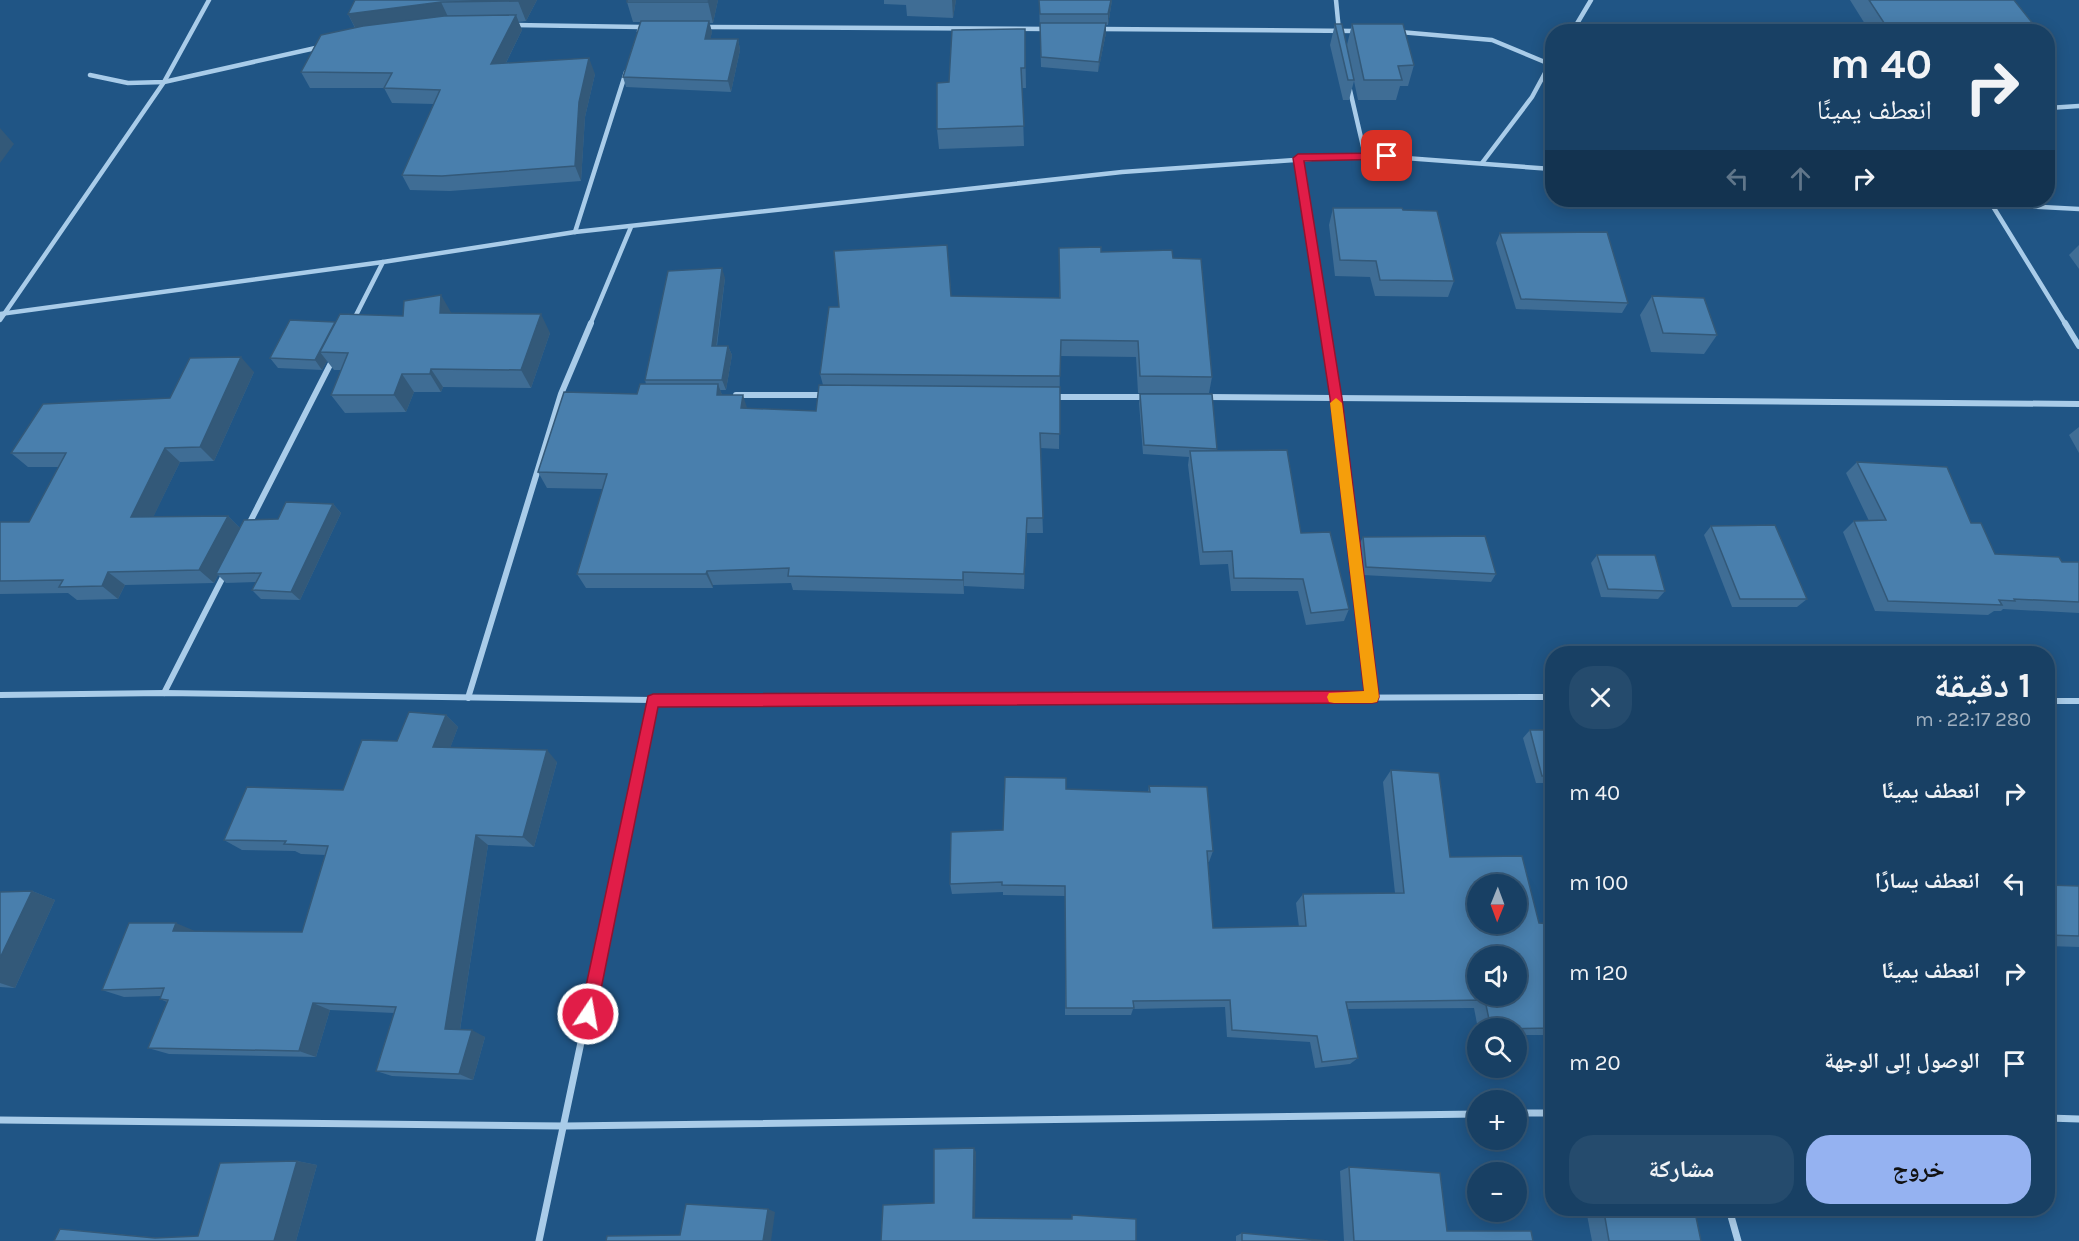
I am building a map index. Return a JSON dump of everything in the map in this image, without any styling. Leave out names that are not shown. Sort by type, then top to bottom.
[{"type":"street","points":[[0,320],[2,313],[164,82],[209,0]]},
{"type":"street","points":[[1336,0],[1341,41]]},
{"type":"street","points":[[1577,24],[1591,0]]},
{"type":"street","points":[[513,26],[652,27]]},
{"type":"street","points":[[637,37],[640,27]]},
{"type":"street","points":[[699,27],[1048,29]]},
{"type":"street","points":[[1095,29],[1362,31]]},
{"type":"street","points":[[1396,32],[1485,39],[1545,60]]},
{"type":"street","points":[[90,75],[128,83],[164,82],[331,45]]},
{"type":"street","points":[[575,232],[628,65]]},
{"type":"street","points":[[1347,75],[1365,155]]},
{"type":"street","points":[[1482,163],[1532,97],[1545,75]]},
{"type":"street","points":[[2055,108],[2079,106]]},
{"type":"street","points":[[2,313],[382,262],[575,232],[1122,172],[1365,155],[1545,168]]},
{"type":"street","points":[[1298,158],[1336,398],[1372,697]]},
{"type":"street","points":[[1995,207],[2079,346]]},
{"type":"street","points":[[2022,207],[2079,209]]},
{"type":"street","points":[[468,698],[561,394],[631,227]]},
{"type":"street","points":[[351,326],[382,262]]},
{"type":"street","points":[[244,535],[334,357]]},
{"type":"street","points":[[561,394],[573,394]]},
{"type":"street","points":[[728,395],[835,396]]},
{"type":"street","points":[[1050,397],[1157,397]]},
{"type":"street","points":[[1204,397],[2079,404]]},
{"type":"street","points":[[164,693],[228,567]]},
{"type":"street","points":[[0,695],[164,693],[653,700],[1545,698]]},
{"type":"street","points":[[539,1241],[653,700]]},
{"type":"street","points":[[2055,701],[2079,701]]},
{"type":"street","points":[[1527,1113],[1545,1113]]},
{"type":"street","points":[[0,1120],[565,1126],[1467,1114]]},
{"type":"street","points":[[2055,1118],[2079,1119]]},
{"type":"street","points":[[1731,1216],[1738,1241]]},
{"type":"building","points":[[355,0],[518,1],[441,2],[348,14]]},
{"type":"building","points":[[627,0],[709,0],[708,2],[627,2]]},
{"type":"building","points":[[1039,0],[1111,0],[1108,14],[1040,14]]},
{"type":"building","points":[[1869,0],[2014,0],[2033,24],[1885,24]]},
{"type":"building","points":[[516,15],[491,64],[589,58],[579,102],[575,166],[442,176],[402,175],[440,90],[384,88],[392,73],[301,72],[321,35],[363,26],[444,16]]},
{"type":"building","points":[[641,21],[709,21],[705,39],[738,39],[728,81],[623,77]]},
{"type":"building","points":[[1040,23],[1106,23],[1099,62],[1041,57]]},
{"type":"building","points":[[1335,24],[1342,24],[1354,80],[1348,80]]},
{"type":"building","points":[[1352,24],[1403,24],[1414,65],[1398,66],[1402,80],[1364,80]]},
{"type":"building","points":[[1025,29],[1025,68],[1021,68],[1024,126],[937,129],[937,83],[949,82],[952,30]]},
{"type":"building","points":[[1333,208],[1402,208],[1403,210],[1437,211],[1454,281],[1380,280],[1376,261],[1340,260]]},
{"type":"building","points":[[1607,232],[1628,303],[1521,299],[1500,233]]},
{"type":"building","points":[[947,245],[951,296],[1060,298],[1059,248],[1101,247],[1101,252],[1172,250],[1173,258],[1201,259],[1212,377],[1140,376],[1138,341],[1061,340],[1060,376],[820,374],[829,307],[839,307],[834,251]]},
{"type":"building","points":[[722,268],[712,346],[728,346],[722,380],[645,380],[668,271]]},
{"type":"building","points":[[441,295],[440,313],[541,314],[521,370],[431,369],[430,374],[402,374],[394,395],[331,395],[348,353],[320,352],[340,314],[403,316],[404,301]]},
{"type":"building","points":[[1652,296],[1704,298],[1717,335],[1663,333]]},
{"type":"building","points":[[290,320],[335,322],[315,360],[270,358]]},
{"type":"building","points":[[241,357],[200,447],[165,448],[131,517],[228,516],[199,570],[108,572],[102,586],[59,587],[63,580],[0,581],[0,522],[29,522],[66,453],[11,453],[43,404],[170,398],[190,358]]},
{"type":"building","points":[[640,384],[718,384],[717,395],[743,395],[741,408],[816,411],[819,385],[1060,387],[1060,434],[1040,433],[1043,518],[1027,518],[1024,574],[963,572],[963,580],[788,576],[789,568],[707,571],[706,574],[577,574],[607,474],[538,472],[564,392],[637,394]]},
{"type":"building","points":[[1140,394],[1212,394],[1217,449],[1144,445]]},
{"type":"building","points":[[1287,450],[1301,533],[1330,532],[1349,609],[1311,613],[1303,579],[1234,578],[1232,551],[1203,552],[1190,451]]},
{"type":"building","points":[[1857,462],[1947,467],[1971,523],[1981,523],[1995,554],[2059,557],[2062,562],[2079,562],[2079,602],[1999,600],[2002,605],[1888,601],[1854,521],[1886,520]]},
{"type":"building","points":[[286,502],[333,504],[291,592],[252,590],[261,573],[216,574],[244,520],[278,519]]},
{"type":"building","points":[[1775,525],[1807,599],[1740,599],[1711,526]]},
{"type":"building","points":[[1485,536],[1496,574],[1366,567],[1363,537]]},
{"type":"building","points":[[1597,555],[1655,555],[1665,591],[1608,589]]},
{"type":"building","points":[[409,712],[446,715],[433,747],[547,750],[523,837],[476,835],[445,1029],[472,1030],[459,1074],[376,1071],[396,1007],[313,1003],[299,1051],[148,1048],[168,1000],[160,999],[164,988],[102,990],[129,923],[176,923],[173,931],[302,932],[328,846],[284,844],[286,841],[224,840],[247,787],[343,790],[362,740],[397,741]]},
{"type":"building","points":[[1530,730],[1545,730],[1545,776],[1542,776]]},
{"type":"building","points":[[1391,770],[1439,773],[1450,857],[1522,856],[1527,874],[1467,874],[1467,934],[1527,934],[1527,876],[1539,923],[1545,923],[1545,1028],[1527,1028],[1527,1018],[1489,1018],[1486,1006],[1527,1006],[1527,946],[1467,946],[1467,1000],[1346,1002],[1358,1058],[1322,1062],[1317,1036],[1232,1030],[1230,1000],[1133,1001],[1134,1008],[1066,1008],[1065,886],[1002,885],[1002,882],[950,884],[951,832],[1003,830],[1005,777],[1066,778],[1066,789],[1150,792],[1149,786],[1207,787],[1213,851],[1207,851],[1213,928],[1306,926],[1303,894],[1404,893]]},
{"type":"building","points":[[2055,885],[2079,886],[2079,936],[2055,935]]},
{"type":"building","points":[[32,891],[0,958],[0,892]]},
{"type":"building","points":[[974,1148],[973,1218],[1072,1219],[1072,1215],[1136,1219],[1136,1241],[881,1241],[883,1205],[934,1203],[934,1149]]},
{"type":"building","points":[[297,1161],[274,1241],[54,1241],[60,1229],[155,1238],[198,1236],[220,1163]]},
{"type":"building","points":[[1349,1167],[1440,1173],[1447,1231],[1531,1231],[1533,1241],[1354,1241]]},
{"type":"building","points":[[686,1204],[768,1209],[763,1241],[606,1241],[607,1236],[680,1235]]},
{"type":"building","points":[[1605,1216],[1696,1217],[1701,1241],[1609,1241]]},
{"type":"building","points":[[1242,1233],[1328,1241],[1242,1241]]},
{"type":"slow traffic","points":[[1334,697],[1372,697],[1336,403]]},
{"type":"route","points":[[588,1014],[653,700],[1372,697],[1336,398],[1298,158],[1387,156]]}]
